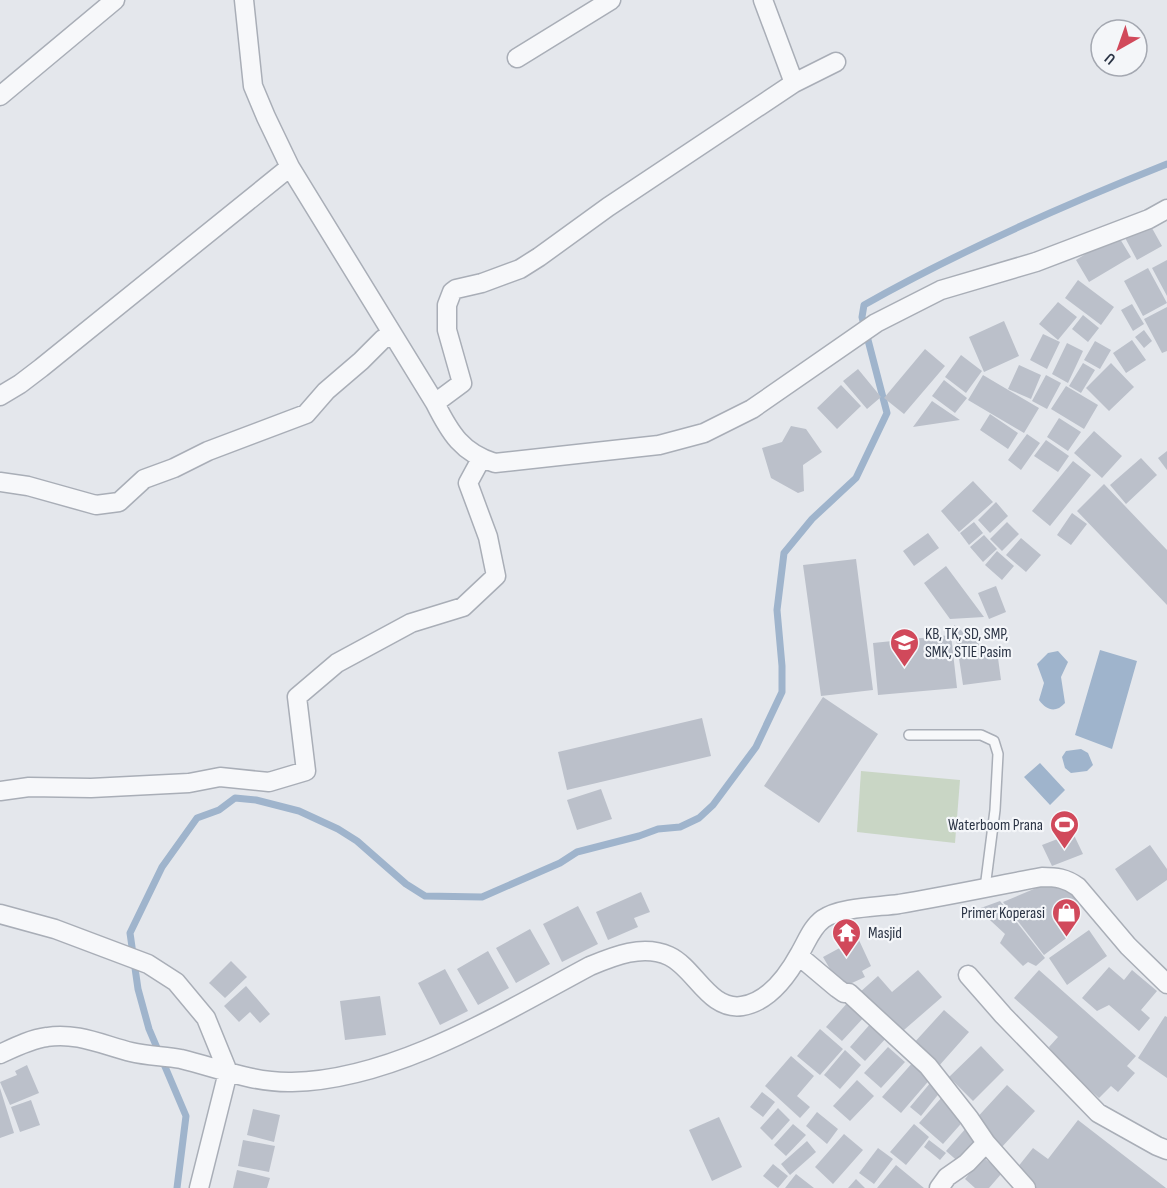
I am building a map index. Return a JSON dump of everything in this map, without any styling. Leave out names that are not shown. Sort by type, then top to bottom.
[{"type":"street","points":[[0,96],[116,0]]},
{"type":"street","points":[[244,0],[253,86],[290,166],[448,428],[465,448],[481,459],[495,463],[659,445],[704,434],[752,410],[876,323],[941,290],[1036,262],[1149,219],[1167,209]]},
{"type":"street","points":[[517,58],[611,0]]},
{"type":"street","points":[[763,0],[794,83]]},
{"type":"street","points":[[435,403],[462,383],[447,330],[447,305],[456,289],[504,276],[539,258],[608,207],[794,83],[836,62]]},
{"type":"street","points":[[0,396],[41,368],[290,166]]},
{"type":"street","points":[[0,482],[28,486],[96,505],[119,502],[144,479],[174,468],[208,451],[306,414],[326,392],[383,339],[393,335]]},
{"type":"street","points":[[0,791],[29,787],[91,788],[189,783],[220,777],[269,782],[306,771],[297,697],[337,663],[411,623],[463,607],[495,576],[488,537],[468,483],[481,459]]},
{"type":"street","points":[[0,1054],[46,1036],[70,1036],[132,1052],[180,1059],[261,1081],[293,1082],[365,1070],[408,1057],[465,1032],[590,966],[632,952],[668,956],[684,967],[703,988],[719,1001],[739,1007],[764,998],[778,986],[824,918],[835,914],[1042,877],[1069,880],[1088,896],[1128,946],[1167,984]]},
{"type":"street","points":[[0,914],[55,929],[148,964],[176,982],[206,1018],[228,1072],[199,1188]]},
{"type":"street","points":[[799,956],[837,988],[859,1000],[882,1025],[928,1066],[986,1143],[1026,1188]]},
{"type":"street","points":[[968,975],[1003,1015],[1098,1113],[1167,1150]]},
{"type":"street","points":[[939,1188],[947,1177],[967,1163],[986,1143]]},
{"type":"lane","points":[[909,735],[981,735],[994,741],[998,754],[996,799],[985,888]]},
{"type":"green space","points":[[861,771],[960,780],[955,843],[857,832]]},
{"type":"water","points":[[1100,650],[1137,661],[1112,749],[1075,735]]},
{"type":"water","points":[[1058,651],[1068,662],[1061,677],[1065,703],[1052,709],[1045,707],[1039,700],[1044,683],[1037,664],[1048,653]]},
{"type":"water","points":[[1081,749],[1088,753],[1093,765],[1087,771],[1071,773],[1065,768],[1062,757],[1066,751]]},
{"type":"water","points":[[1040,763],[1065,790],[1050,805],[1024,777]]},
{"type":"building","points":[[1148,221],[1162,246],[1137,260],[1123,234]]},
{"type":"building","points":[[1117,234],[1131,257],[1089,282],[1076,260]]},
{"type":"building","points":[[1167,260],[1167,296],[1152,268]]},
{"type":"building","points":[[1148,268],[1167,303],[1143,316],[1124,281]]},
{"type":"building","points":[[1078,280],[1114,307],[1101,325],[1065,298]]},
{"type":"building","points":[[1058,302],[1077,317],[1058,340],[1039,324]]},
{"type":"building","points":[[1132,304],[1144,324],[1133,331],[1121,310]]},
{"type":"building","points":[[1167,307],[1167,351],[1162,353],[1144,319]]},
{"type":"building","points":[[1083,315],[1099,328],[1088,342],[1072,329]]},
{"type":"building","points":[[1004,321],[1019,356],[984,372],[969,337]]},
{"type":"building","points":[[1144,330],[1152,341],[1144,348],[1135,337]]},
{"type":"building","points":[[1043,334],[1060,342],[1047,369],[1030,360]]},
{"type":"building","points":[[1132,340],[1146,360],[1126,373],[1113,353]]},
{"type":"building","points":[[1095,341],[1111,350],[1100,369],[1084,360]]},
{"type":"building","points":[[1067,343],[1083,351],[1068,383],[1052,374]]},
{"type":"building","points":[[925,349],[945,366],[904,414],[884,398]]},
{"type":"building","points":[[961,355],[982,371],[966,393],[945,377]]},
{"type":"building","points":[[1083,363],[1095,370],[1081,393],[1069,386]]},
{"type":"building","points":[[1111,363],[1134,387],[1109,411],[1086,388]]},
{"type":"building","points":[[1019,365],[1041,375],[1031,399],[1008,389]]},
{"type":"building","points":[[858,369],[881,397],[867,409],[843,381]]},
{"type":"building","points":[[983,375],[1039,408],[1024,433],[968,400]]},
{"type":"building","points":[[1046,375],[1061,383],[1047,409],[1032,401]]},
{"type":"building","points":[[944,380],[967,398],[955,413],[932,396]]},
{"type":"building","points":[[841,385],[861,406],[837,429],[817,408]]},
{"type":"building","points":[[1066,386],[1098,405],[1084,429],[1051,409]]},
{"type":"building","points":[[932,401],[960,420],[913,427]]},
{"type":"building","points":[[990,414],[1018,433],[1008,449],[980,430]]},
{"type":"building","points":[[1059,418],[1081,432],[1068,451],[1047,437]]},
{"type":"building","points":[[791,426],[806,429],[822,452],[803,465],[804,491],[798,493],[771,478],[762,448],[782,442]]},
{"type":"building","points":[[1094,431],[1122,456],[1102,478],[1074,453]]},
{"type":"building","points":[[1027,434],[1040,443],[1021,470],[1008,460]]},
{"type":"building","points":[[1046,440],[1069,456],[1058,472],[1034,456]]},
{"type":"building","points":[[1167,451],[1167,470],[1158,458]]},
{"type":"building","points":[[1141,458],[1157,475],[1126,504],[1110,485]]},
{"type":"building","points":[[1073,461],[1091,475],[1050,526],[1032,511]]},
{"type":"building","points":[[973,481],[993,502],[959,532],[941,511]]},
{"type":"building","points":[[1104,484],[1167,550],[1167,605],[1077,511]]},
{"type":"building","points":[[996,502],[1008,516],[990,533],[978,520]]},
{"type":"building","points":[[1072,513],[1087,524],[1071,545],[1057,535]]},
{"type":"building","points":[[974,522],[983,533],[969,545],[960,533]]},
{"type":"building","points":[[1007,522],[1019,534],[1002,551],[990,539]]},
{"type":"building","points":[[928,533],[939,548],[914,566],[903,551]]},
{"type":"building","points":[[984,535],[997,549],[983,562],[970,547]]},
{"type":"building","points":[[1021,538],[1041,555],[1026,572],[1006,555]]},
{"type":"building","points":[[997,551],[1014,566],[1002,580],[985,565]]},
{"type":"building","points":[[856,559],[873,690],[821,696],[803,565]]},
{"type":"building","points":[[946,566],[984,617],[950,619],[924,583]]},
{"type":"building","points":[[996,586],[1006,612],[989,619],[978,593]]},
{"type":"building","points":[[954,625],[998,658],[1001,680],[963,685]]},
{"type":"building","points":[[951,635],[957,688],[878,695],[873,643]]},
{"type":"building","points":[[823,697],[878,734],[819,823],[764,786]]},
{"type":"building","points":[[702,718],[711,756],[567,790],[558,752]]},
{"type":"building","points":[[601,789],[612,819],[577,830],[567,800]]},
{"type":"building","points":[[1073,833],[1083,854],[1052,866],[1042,845]]},
{"type":"building","points":[[1150,845],[1167,869],[1167,880],[1137,901],[1115,869]]},
{"type":"building","points":[[1053,881],[1079,899],[1072,909],[1076,913],[1064,930],[1069,936],[1044,955],[1003,902]]},
{"type":"building","points":[[641,892],[650,912],[634,918],[638,927],[608,940],[596,912]]},
{"type":"building","points":[[1000,901],[1045,958],[1036,966],[1028,962],[1023,966],[1000,943],[1005,934],[978,909]]},
{"type":"building","points":[[578,906],[598,944],[562,962],[543,924]]},
{"type":"building","points":[[530,929],[550,964],[516,983],[496,948]]},
{"type":"building","points":[[1089,930],[1107,956],[1067,985],[1049,958]]},
{"type":"building","points":[[858,938],[871,966],[862,971],[865,977],[841,988],[823,957]]},
{"type":"building","points":[[488,951],[509,988],[478,1005],[457,969]]},
{"type":"building","points":[[231,961],[247,977],[225,998],[209,983]]},
{"type":"building","points":[[1109,967],[1124,980],[1132,970],[1157,991],[1141,1010],[1150,1018],[1139,1031],[1109,1005],[1097,1011],[1082,998]]},
{"type":"building","points":[[445,969],[468,1011],[440,1025],[418,983]]},
{"type":"building","points":[[918,970],[942,997],[897,1036],[859,993],[878,976],[892,992]]},
{"type":"building","points":[[1039,970],[1136,1056],[1127,1066],[1135,1073],[1118,1092],[1111,1086],[1099,1098],[1058,1062],[1049,1047],[1058,1037],[1014,998]]},
{"type":"building","points":[[246,986],[270,1014],[260,1023],[250,1012],[239,1022],[224,1006]]},
{"type":"building","points":[[380,996],[386,1035],[345,1040],[340,1001]]},
{"type":"building","points":[[849,1001],[866,1015],[842,1041],[826,1027]]},
{"type":"building","points":[[944,1010],[969,1032],[938,1067],[913,1044]]},
{"type":"building","points":[[1165,1016],[1167,1017],[1167,1078],[1138,1058]]},
{"type":"building","points":[[872,1022],[888,1036],[865,1061],[850,1047]]},
{"type":"building","points":[[820,1029],[843,1049],[820,1075],[797,1056]]},
{"type":"building","points":[[981,1046],[1004,1070],[973,1101],[949,1077]]},
{"type":"building","points":[[888,1047],[905,1062],[881,1088],[864,1073]]},
{"type":"building","points":[[845,1050],[861,1065],[840,1089],[824,1075]]},
{"type":"building","points":[[791,1056],[814,1076],[797,1096],[810,1107],[800,1118],[765,1086]]},
{"type":"building","points":[[914,1061],[932,1077],[901,1113],[882,1097]]},
{"type":"building","points":[[27,1065],[39,1093],[10,1105],[0,1082],[17,1075],[15,1071]]},
{"type":"building","points":[[857,1080],[874,1096],[850,1121],[833,1106]]},
{"type":"building","points":[[931,1082],[941,1091],[921,1116],[910,1107]]},
{"type":"building","points":[[1007,1085],[1035,1111],[1001,1148],[973,1122]]},
{"type":"building","points":[[0,1088],[14,1133],[0,1138]]},
{"type":"building","points":[[762,1092],[775,1102],[763,1117],[750,1107]]},
{"type":"building","points":[[943,1096],[967,1117],[943,1144],[919,1123]]},
{"type":"building","points":[[31,1100],[40,1125],[20,1132],[11,1107]]},
{"type":"building","points":[[778,1108],[790,1120],[772,1140],[760,1128]]},
{"type":"building","points":[[253,1109],[280,1115],[274,1142],[247,1135]]},
{"type":"building","points":[[817,1112],[838,1129],[827,1144],[806,1126]]},
{"type":"building","points":[[719,1117],[742,1167],[712,1181],[689,1130]]},
{"type":"building","points":[[1078,1120],[1166,1188],[1032,1188],[1013,1173],[1033,1148],[1048,1159]]},
{"type":"building","points":[[793,1124],[806,1135],[786,1156],[774,1145]]},
{"type":"building","points":[[914,1124],[929,1137],[906,1165],[890,1152]]},
{"type":"building","points":[[967,1127],[982,1140],[961,1164],[946,1151]]},
{"type":"building","points":[[844,1134],[863,1150],[833,1184],[815,1167]]},
{"type":"building","points":[[243,1140],[275,1146],[269,1172],[238,1166]]},
{"type":"building","points":[[929,1140],[946,1153],[940,1160],[924,1147]]},
{"type":"building","points":[[807,1141],[816,1152],[790,1175],[781,1164]]},
{"type":"building","points":[[878,1148],[893,1159],[874,1184],[859,1173]]},
{"type":"building","points":[[983,1157],[1002,1173],[989,1188],[975,1188],[965,1179]]},
{"type":"building","points":[[773,1164],[788,1176],[778,1188],[763,1176]]},
{"type":"building","points":[[896,1165],[924,1188],[877,1188]]},
{"type":"building","points":[[237,1170],[270,1178],[267,1188],[233,1188]]},
{"type":"building","points":[[796,1174],[814,1188],[785,1188]]},
{"type":"building","points":[[856,1179],[865,1188],[848,1188]]},
{"type":"waterway","points":[[177,1188],[186,1116],[149,1029],[138,989],[130,933],[162,867],[197,818],[219,810],[235,798],[256,800],[299,811],[338,829],[357,841],[406,884],[425,896],[482,897],[560,863],[577,852],[658,829],[680,827],[699,818],[713,805],[756,747],[782,692],[777,610],[784,553],[812,519],[856,478],[887,413],[862,317],[864,305],[1013,229],[1167,164]]},
{"type":"place","name":"KB, TK, SD, SMP, SMK, STIE Pasim","points":[[904,668]]},
{"type":"place","name":"Waterboom Prana","points":[[1064,850]]},
{"type":"place","name":"Primer Koperasi","points":[[1066,938]]},
{"type":"place","name":"Masjid","points":[[847,958]]}]
